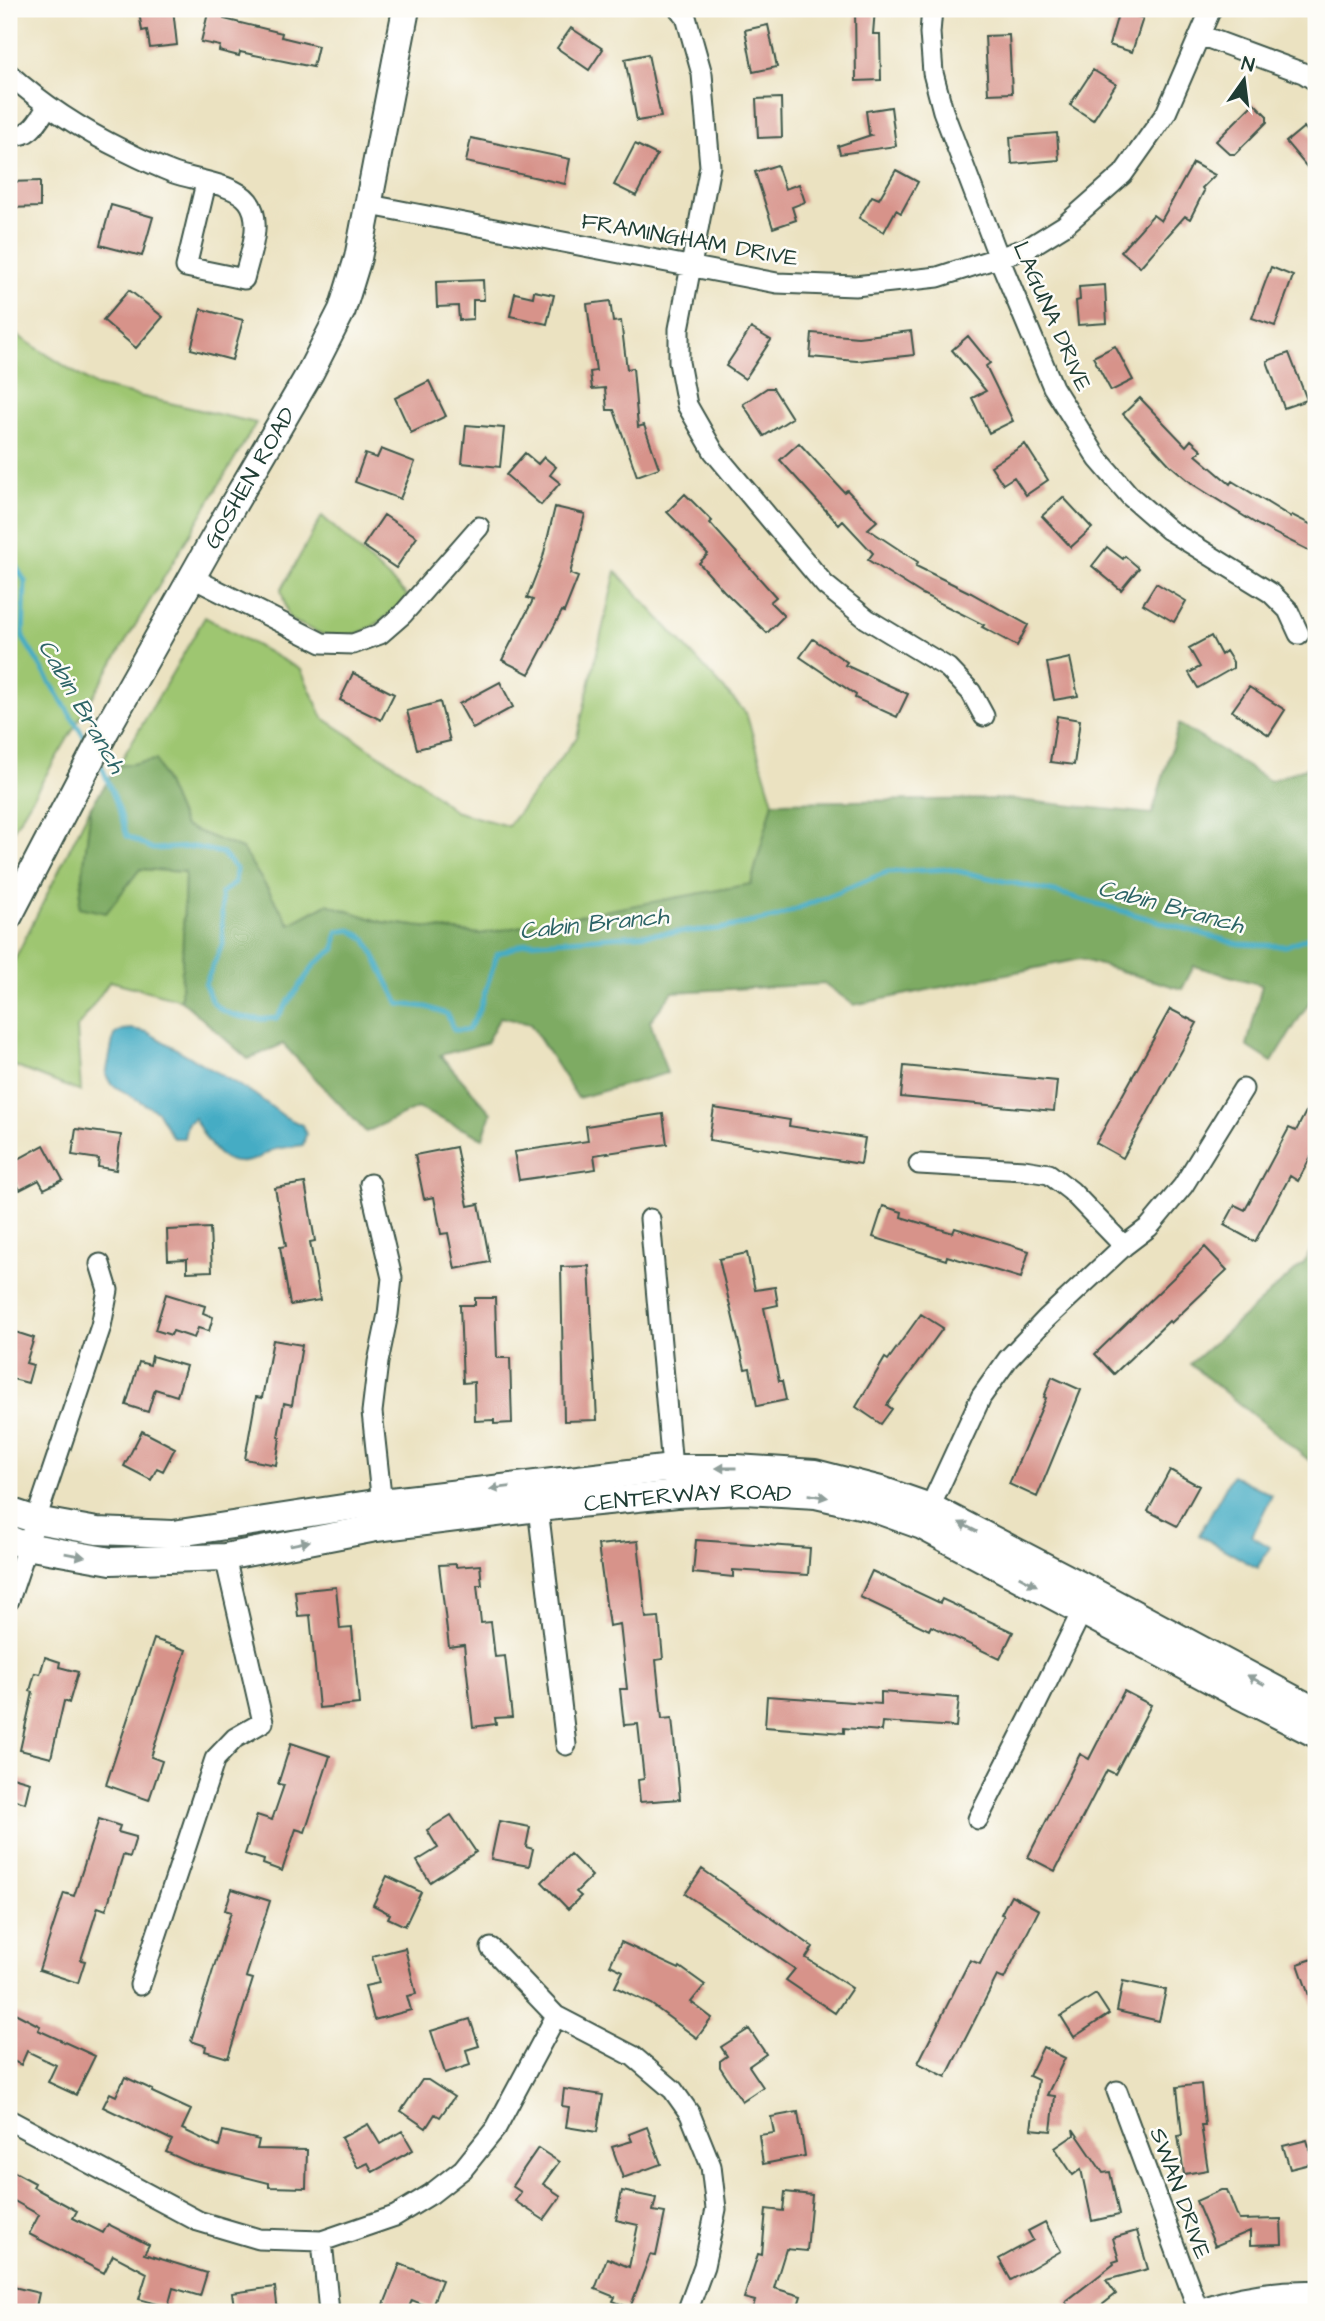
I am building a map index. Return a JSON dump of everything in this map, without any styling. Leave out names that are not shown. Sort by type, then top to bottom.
[{"type":"street","name":"GOSHEN ROAD","points":[[9,916],[85,768],[310,373],[342,310],[370,205],[407,9]]},
{"type":"street","points":[[679,9],[686,17],[702,74],[710,166],[679,329],[678,362],[687,405],[714,452],[825,585],[867,619],[948,667],[971,692],[985,716]]},
{"type":"street","name":"LAGUNA DRIVE","points":[[932,9],[930,33],[933,73],[943,111],[999,258],[1053,387],[1098,459],[1130,495],[1169,530],[1271,593],[1288,610],[1299,634]]},
{"type":"street","name":"FRAMINGHAM DRIVE","points":[[370,205],[777,283],[855,286],[938,277],[1028,248],[1065,225],[1124,174],[1166,113],[1211,9]]},
{"type":"street","points":[[1200,35],[1303,73],[1316,81]]},
{"type":"street","points":[[9,74],[48,106],[124,150],[173,172],[235,191],[249,202],[256,218],[244,279],[186,267],[206,183]]},
{"type":"street","points":[[9,135],[32,131],[48,106]]},
{"type":"street","points":[[193,578],[322,643],[353,644],[380,634],[403,614],[479,527]]},
{"type":"street","points":[[926,1516],[981,1397],[1008,1359],[1046,1319],[1124,1246],[1149,1227],[1183,1186],[1243,1089]]},
{"type":"street","points":[[919,1164],[1049,1174],[1071,1191],[1124,1246]]},
{"type":"street","points":[[370,1184],[392,1278],[372,1412],[383,1515]]},
{"type":"street","points":[[650,1219],[673,1481]]},
{"type":"street","points":[[9,1600],[18,1543],[36,1520],[101,1326],[108,1290],[100,1264]]},
{"type":"street","name":"CENTERWAY ROAD","points":[[18,1543],[111,1561],[225,1556],[383,1515],[538,1508],[673,1481]]},
{"type":"street","name":"CENTERWAY ROAD","points":[[9,1511],[36,1520],[97,1531],[173,1534],[383,1515],[673,1481],[744,1491],[816,1495],[926,1516],[1087,1600],[1316,1711]]},
{"type":"street","points":[[538,1508],[566,1745]]},
{"type":"street","points":[[140,1986],[215,1759],[235,1738],[263,1722],[225,1556]]},
{"type":"street","points":[[978,1819],[1087,1600]]},
{"type":"street","name":"CENTERWAY ROAD","points":[[1087,1600],[1241,1696],[1316,1734]]},
{"type":"street","points":[[491,1948],[556,2016],[633,2056],[673,2090],[690,2114],[711,2166],[716,2209],[704,2266],[687,2312]]},
{"type":"street","points":[[9,2120],[198,2221],[259,2239],[322,2241],[395,2216],[431,2194],[463,2169],[496,2129],[556,2016]]},
{"type":"street","name":"SWAN DRIVE","points":[[1117,2091],[1200,2312]]},
{"type":"street","points":[[322,2241],[329,2312]]},
{"type":"street","points":[[1200,2312],[1262,2297],[1316,2294]]},
{"type":"green space","points":[[9,330],[96,386],[256,423],[9,837]]},
{"type":"green space","points":[[322,516],[408,596],[381,621],[349,636],[325,635],[289,619],[281,590]]},
{"type":"green space","points":[[616,571],[746,713],[773,802],[751,884],[480,934],[382,922],[327,904],[290,924],[242,849],[184,827],[156,760],[118,766],[205,617],[301,670],[323,718],[418,780],[454,811],[508,826],[577,737]]},
{"type":"green space","points":[[1179,724],[1270,781],[1316,764],[1316,1002],[1310,1001],[1272,1062],[1247,1046],[1262,985],[1194,966],[1182,989],[1080,959],[854,1005],[825,984],[673,992],[650,1021],[667,1073],[578,1098],[530,1024],[500,1017],[486,1043],[440,1055],[491,1113],[483,1138],[417,1108],[366,1132],[283,1044],[248,1059],[181,1000],[185,872],[140,869],[106,913],[79,907],[91,806],[118,766],[156,760],[184,826],[242,849],[290,924],[327,904],[382,922],[480,934],[751,884],[773,802],[1007,799],[1152,814]]},
{"type":"green space","points":[[91,806],[79,907],[106,913],[140,869],[185,872],[181,1000],[110,981],[77,1028],[81,1092],[9,1064],[9,971]]},
{"type":"green space","points":[[1316,1241],[1316,1466],[1190,1364],[1304,1263]]},
{"type":"water","points":[[122,1030],[147,1032],[302,1125],[306,1134],[303,1145],[274,1150],[244,1162],[233,1162],[224,1158],[210,1145],[194,1118],[187,1124],[184,1138],[173,1138],[158,1112],[111,1084],[106,1075],[114,1035]]},
{"type":"water","points":[[1232,1475],[1272,1495],[1252,1536],[1270,1547],[1257,1568],[1199,1535]]},
{"type":"building","points":[[142,9],[173,9],[177,45],[150,48],[147,30],[142,31],[139,12],[143,11]]},
{"type":"building","points":[[209,9],[223,9],[224,19],[282,33],[281,37],[318,46],[313,67],[240,52],[239,56],[219,51],[220,46],[201,42]]},
{"type":"building","points":[[855,9],[875,9],[873,34],[880,34],[881,80],[856,81]]},
{"type":"building","points":[[1119,11],[1143,18],[1132,52],[1109,45]]},
{"type":"building","points":[[768,25],[777,67],[753,72],[745,30]]},
{"type":"building","points":[[571,28],[603,49],[589,70],[557,48]]},
{"type":"building","points":[[1009,35],[1012,93],[988,94],[985,36]]},
{"type":"building","points":[[648,54],[661,117],[637,121],[625,59]]},
{"type":"building","points":[[1093,70],[1116,84],[1093,120],[1070,105]]},
{"type":"building","points":[[781,98],[782,137],[758,138],[756,99]]},
{"type":"building","points":[[1254,103],[1267,116],[1267,122],[1235,154],[1230,154],[1216,141]]},
{"type":"building","points":[[891,107],[896,146],[840,154],[838,146],[871,135],[866,111]]},
{"type":"building","points":[[1304,127],[1316,141],[1316,178],[1286,142]]},
{"type":"building","points":[[1057,133],[1059,160],[1012,164],[1010,137]]},
{"type":"building","points":[[471,138],[570,159],[565,184],[466,162]]},
{"type":"building","points":[[635,144],[657,155],[636,196],[614,185]]},
{"type":"building","points":[[1193,163],[1215,175],[1202,188],[1204,191],[1190,219],[1185,216],[1140,267],[1121,251],[1153,215],[1161,221]]},
{"type":"building","points":[[777,165],[785,189],[799,184],[805,202],[792,207],[796,220],[773,228],[755,172]]},
{"type":"building","points":[[896,170],[918,182],[901,213],[896,210],[884,232],[859,218],[872,196],[879,199]]},
{"type":"building","points":[[40,181],[40,207],[9,208],[9,182]]},
{"type":"building","points":[[111,205],[153,217],[142,256],[100,245]]},
{"type":"building","points":[[1271,267],[1293,276],[1275,326],[1252,318]]},
{"type":"building","points":[[483,280],[484,300],[473,300],[473,319],[459,320],[458,306],[437,307],[436,282]]},
{"type":"building","points":[[1105,285],[1107,323],[1078,325],[1076,301],[1080,300],[1079,287]]},
{"type":"building","points":[[129,290],[163,317],[136,348],[103,320]]},
{"type":"building","points":[[534,291],[554,295],[547,324],[510,316],[515,293],[533,297]]},
{"type":"building","points":[[610,301],[613,322],[621,321],[627,369],[633,368],[638,427],[644,425],[659,468],[637,476],[614,410],[607,410],[605,388],[592,389],[590,372],[596,371],[587,304]]},
{"type":"building","points":[[201,309],[243,320],[232,360],[191,349]]},
{"type":"building","points":[[751,328],[771,340],[745,379],[726,366]]},
{"type":"building","points":[[911,331],[914,355],[857,361],[810,357],[812,333],[858,337]]},
{"type":"building","points":[[968,336],[990,363],[986,366],[1013,421],[989,433],[972,398],[986,391],[952,350]]},
{"type":"building","points":[[1115,346],[1133,380],[1111,391],[1093,357]]},
{"type":"building","points":[[1289,353],[1307,400],[1284,408],[1267,361]]},
{"type":"building","points":[[429,381],[446,416],[411,433],[395,398]]},
{"type":"building","points":[[767,388],[773,388],[792,418],[764,436],[743,404]]},
{"type":"building","points":[[1140,398],[1186,446],[1191,440],[1202,450],[1196,455],[1230,484],[1232,481],[1291,517],[1292,515],[1316,527],[1316,554],[1258,525],[1194,485],[1170,465],[1123,414]]},
{"type":"building","points":[[466,425],[504,428],[500,467],[462,463]]},
{"type":"building","points":[[799,443],[844,492],[847,490],[877,521],[868,529],[918,562],[916,566],[1028,625],[1017,646],[982,627],[984,625],[922,594],[868,560],[873,553],[843,521],[839,525],[780,460]]},
{"type":"building","points":[[1025,444],[1048,480],[1026,495],[1014,477],[1003,484],[991,466]]},
{"type":"building","points":[[381,449],[415,462],[400,499],[355,482],[365,454],[377,458]]},
{"type":"building","points":[[525,453],[538,464],[544,457],[556,467],[550,475],[560,483],[541,505],[506,475]]},
{"type":"building","points":[[685,494],[712,521],[710,523],[776,597],[770,602],[784,616],[767,633],[699,563],[708,554],[667,512]]},
{"type":"building","points":[[1063,497],[1092,528],[1071,547],[1042,516]]},
{"type":"building","points":[[555,507],[585,514],[570,574],[578,577],[564,612],[562,611],[529,674],[502,660],[533,600],[527,598],[543,557]]},
{"type":"building","points":[[384,515],[417,537],[396,568],[363,546]]},
{"type":"building","points":[[1107,547],[1123,559],[1125,556],[1139,568],[1121,590],[1092,566]]},
{"type":"building","points":[[1156,583],[1186,601],[1174,622],[1143,604]]},
{"type":"building","points":[[1211,636],[1221,655],[1226,651],[1233,662],[1233,668],[1198,688],[1189,673],[1200,667],[1189,648]]},
{"type":"building","points":[[813,639],[847,662],[845,665],[908,694],[897,717],[855,698],[856,695],[800,657]]},
{"type":"building","points":[[1070,658],[1078,696],[1054,700],[1047,663]]},
{"type":"building","points":[[353,673],[394,694],[381,720],[340,700]]},
{"type":"building","points":[[500,682],[513,707],[473,729],[459,704]]},
{"type":"building","points":[[1249,687],[1285,710],[1269,735],[1232,711]]},
{"type":"building","points":[[440,702],[450,741],[417,749],[407,711]]},
{"type":"building","points":[[1057,716],[1080,720],[1074,765],[1050,762]]},
{"type":"building","points":[[1170,1009],[1197,1023],[1123,1158],[1096,1143]]},
{"type":"building","points":[[904,1066],[1057,1081],[1054,1111],[901,1097]]},
{"type":"building","points":[[1316,1092],[1316,1147],[1298,1181],[1290,1176],[1255,1242],[1224,1225],[1235,1205],[1245,1210],[1289,1128],[1296,1131]]},
{"type":"building","points":[[714,1108],[790,1120],[789,1126],[865,1138],[861,1164],[709,1140]]},
{"type":"building","points":[[663,1114],[667,1144],[594,1155],[596,1169],[519,1180],[514,1152],[588,1141],[586,1126]]},
{"type":"building","points":[[76,1129],[121,1135],[116,1170],[98,1167],[99,1159],[72,1155]]},
{"type":"building","points":[[44,1145],[63,1180],[44,1189],[39,1180],[20,1190],[9,1164]]},
{"type":"building","points":[[456,1147],[468,1206],[479,1204],[490,1262],[455,1269],[448,1233],[441,1234],[434,1197],[424,1199],[415,1155]]},
{"type":"building","points":[[305,1183],[315,1241],[310,1242],[320,1300],[290,1305],[280,1247],[286,1246],[275,1188]]},
{"type":"building","points":[[883,1206],[902,1212],[901,1217],[953,1233],[955,1228],[1029,1251],[1021,1278],[947,1256],[946,1260],[873,1237]]},
{"type":"building","points":[[210,1228],[212,1271],[187,1272],[187,1259],[168,1260],[167,1230]]},
{"type":"building","points":[[1205,1247],[1227,1270],[1114,1374],[1095,1354]]},
{"type":"building","points":[[747,1253],[755,1290],[775,1287],[778,1305],[764,1308],[779,1381],[782,1381],[786,1400],[757,1406],[750,1368],[745,1369],[719,1259]]},
{"type":"building","points":[[589,1266],[597,1420],[564,1421],[561,1267]]},
{"type":"building","points":[[166,1294],[205,1306],[203,1313],[213,1317],[209,1331],[198,1328],[194,1338],[173,1331],[171,1335],[155,1330]]},
{"type":"building","points":[[475,1298],[495,1298],[497,1358],[510,1358],[512,1423],[475,1421],[474,1382],[463,1383],[460,1305],[475,1305]]},
{"type":"building","points":[[921,1314],[943,1328],[887,1405],[892,1409],[881,1424],[856,1407],[885,1358],[888,1360]]},
{"type":"building","points":[[9,1330],[34,1338],[26,1363],[33,1365],[28,1383],[9,1378]]},
{"type":"building","points":[[273,1340],[302,1345],[292,1405],[284,1403],[276,1465],[245,1459],[256,1397],[262,1398]]},
{"type":"building","points":[[152,1356],[186,1366],[177,1396],[155,1389],[148,1412],[126,1405],[139,1362],[150,1365]]},
{"type":"building","points":[[1052,1377],[1081,1390],[1037,1497],[1009,1484],[1046,1398],[1044,1397]]},
{"type":"building","points":[[142,1431],[175,1448],[163,1471],[157,1468],[151,1480],[124,1466]]},
{"type":"building","points":[[1170,1470],[1199,1486],[1177,1526],[1148,1511]]},
{"type":"building","points":[[696,1540],[810,1548],[808,1575],[733,1570],[733,1577],[693,1573]]},
{"type":"building","points":[[638,1541],[646,1618],[659,1617],[663,1659],[656,1660],[662,1719],[672,1718],[680,1799],[640,1802],[638,1780],[644,1779],[638,1724],[624,1725],[620,1689],[627,1689],[620,1624],[609,1626],[598,1545]]},
{"type":"building","points":[[456,1564],[456,1567],[480,1565],[482,1585],[477,1585],[481,1623],[491,1622],[495,1657],[505,1656],[512,1717],[495,1718],[496,1724],[473,1727],[464,1645],[449,1647],[439,1565]]},
{"type":"building","points":[[872,1571],[940,1603],[942,1599],[1013,1632],[1000,1659],[931,1626],[929,1630],[860,1597]]},
{"type":"building","points":[[336,1587],[340,1629],[352,1628],[359,1704],[319,1708],[310,1615],[298,1616],[295,1591]]},
{"type":"building","points":[[154,1639],[186,1650],[151,1757],[162,1761],[149,1800],[106,1785]]},
{"type":"building","points":[[45,1657],[60,1662],[59,1667],[78,1672],[69,1703],[64,1701],[51,1758],[20,1750],[33,1692],[30,1691],[35,1673],[40,1674]]},
{"type":"building","points":[[1124,1691],[1151,1705],[1115,1774],[1107,1770],[1055,1871],[1028,1857],[1080,1754],[1089,1759]]},
{"type":"building","points":[[881,1692],[959,1698],[956,1727],[882,1722],[881,1731],[844,1728],[844,1733],[765,1727],[767,1696],[881,1704]]},
{"type":"building","points":[[291,1743],[330,1756],[305,1832],[296,1829],[282,1871],[263,1864],[264,1860],[245,1854],[257,1815],[272,1820],[284,1785],[278,1784]]},
{"type":"building","points":[[9,1776],[30,1782],[25,1803],[9,1798]]},
{"type":"building","points":[[451,1815],[476,1852],[430,1882],[417,1861],[438,1848],[427,1830]]},
{"type":"building","points":[[99,1819],[120,1826],[118,1832],[136,1837],[130,1857],[123,1855],[106,1910],[98,1907],[81,1960],[85,1961],[78,1983],[39,1970],[64,1893],[74,1896]]},
{"type":"building","points":[[499,1821],[530,1827],[526,1847],[533,1849],[529,1866],[491,1859]]},
{"type":"building","points":[[570,1854],[592,1876],[576,1892],[581,1896],[568,1909],[542,1882]]},
{"type":"building","points":[[702,1869],[813,1947],[806,1958],[852,1988],[835,2013],[786,1980],[795,1969],[685,1894]]},
{"type":"building","points":[[387,1876],[421,1892],[405,1926],[388,1918],[390,1914],[373,1905]]},
{"type":"building","points":[[232,1889],[270,1901],[246,1977],[253,1979],[228,2058],[205,2051],[206,2046],[191,2041],[231,1912],[225,1910]]},
{"type":"building","points":[[1011,1895],[1039,1910],[1004,1979],[997,1976],[946,2077],[918,2063],[970,1960],[980,1964]]},
{"type":"building","points":[[621,1942],[679,1969],[680,1967],[705,1985],[691,2002],[712,2018],[697,2038],[651,2004],[615,1987],[623,1971],[610,1965]]},
{"type":"building","points":[[405,1948],[416,1994],[407,1996],[411,2010],[374,2020],[365,1986],[379,1983],[372,1956]]},
{"type":"building","points":[[1316,1958],[1316,2010],[1314,2010],[1298,1964]]},
{"type":"building","points":[[1123,1981],[1166,1990],[1159,2021],[1117,2011]]},
{"type":"building","points":[[1096,1994],[1109,2014],[1074,2037],[1061,2016]]},
{"type":"building","points":[[9,2010],[40,2026],[38,2030],[95,2056],[76,2095],[48,2082],[56,2065],[27,2051],[21,2065],[9,2059]]},
{"type":"building","points":[[470,2019],[479,2046],[466,2050],[470,2065],[445,2073],[431,2031]]},
{"type":"building","points":[[749,2029],[766,2054],[749,2066],[763,2087],[742,2101],[720,2067],[720,2061],[727,2056],[721,2047]]},
{"type":"building","points":[[1043,2047],[1065,2058],[1047,2095],[1055,2096],[1051,2131],[1031,2129],[1038,2080],[1029,2076]]},
{"type":"building","points":[[125,2077],[191,2110],[182,2129],[219,2147],[223,2131],[259,2140],[257,2149],[307,2150],[306,2188],[269,2187],[269,2183],[193,2164],[166,2152],[172,2140],[103,2107],[110,2093],[116,2096]]},
{"type":"building","points":[[422,2080],[428,2080],[454,2097],[440,2117],[435,2114],[426,2128],[401,2111]]},
{"type":"building","points":[[1201,2084],[1205,2125],[1201,2125],[1208,2170],[1184,2174],[1178,2136],[1182,2135],[1177,2087]]},
{"type":"building","points":[[564,2089],[603,2095],[597,2132],[566,2127],[569,2107],[562,2106]]},
{"type":"building","points":[[798,2112],[805,2156],[763,2164],[759,2135],[774,2133],[771,2117]]},
{"type":"building","points":[[368,2124],[380,2144],[402,2131],[413,2150],[373,2172],[368,2163],[358,2168],[341,2138]]},
{"type":"building","points":[[647,2127],[661,2164],[623,2178],[612,2147],[632,2141],[629,2134]]},
{"type":"building","points":[[1073,2129],[1103,2173],[1110,2172],[1119,2215],[1092,2221],[1081,2169],[1073,2175],[1055,2148],[1074,2135]]},
{"type":"building","points":[[1307,2140],[1314,2163],[1290,2169],[1283,2146]]},
{"type":"building","points":[[538,2148],[559,2162],[543,2184],[561,2196],[544,2220],[515,2201],[521,2192],[512,2186]]},
{"type":"building","points":[[9,2169],[35,2183],[33,2187],[77,2211],[73,2218],[103,2233],[108,2224],[149,2245],[144,2254],[207,2273],[200,2296],[173,2288],[168,2307],[139,2299],[147,2273],[113,2255],[104,2273],[29,2234],[39,2215],[9,2198]]},
{"type":"building","points":[[1227,2190],[1239,2220],[1281,2219],[1282,2244],[1250,2245],[1250,2231],[1215,2246],[1196,2201]]},
{"type":"building","points":[[622,2191],[656,2198],[653,2211],[665,2213],[656,2256],[650,2255],[630,2308],[613,2301],[615,2297],[595,2289],[607,2258],[629,2267],[638,2225],[616,2220]]},
{"type":"building","points":[[785,2192],[812,2195],[807,2251],[786,2249],[774,2288],[801,2296],[796,2312],[751,2312],[755,2301],[744,2298],[758,2254],[762,2255],[766,2209],[783,2211]]},
{"type":"building","points":[[1045,2222],[1061,2251],[1011,2280],[999,2259],[1033,2240],[1028,2231]]},
{"type":"building","points":[[1137,2231],[1148,2269],[1106,2280],[1116,2294],[1093,2312],[1074,2312],[1065,2302],[1114,2264],[1113,2262],[1119,2260],[1113,2238]]},
{"type":"building","points":[[400,2264],[442,2280],[431,2308],[412,2300],[407,2312],[381,2312]]},
{"type":"building","points":[[9,2286],[39,2293],[35,2312],[9,2312]]},
{"type":"building","points":[[275,2287],[278,2312],[235,2312],[232,2293]]},
{"type":"waterway","name":"Cabin Branch","points":[[9,555],[25,581],[23,638],[89,745]]},
{"type":"waterway","name":"Cabin Branch","points":[[100,762],[127,836],[153,849],[194,847],[222,853],[236,869],[235,883],[221,893],[223,943],[205,984],[217,1007],[233,1015],[251,1018],[277,1018],[315,964],[335,949],[337,932],[351,930],[366,939],[399,1004],[427,1007],[447,1014],[454,1030],[468,1030],[479,1011],[497,954],[526,943],[720,929],[777,917],[887,872],[948,869],[1059,893],[1238,944],[1286,946],[1316,934]]}]
